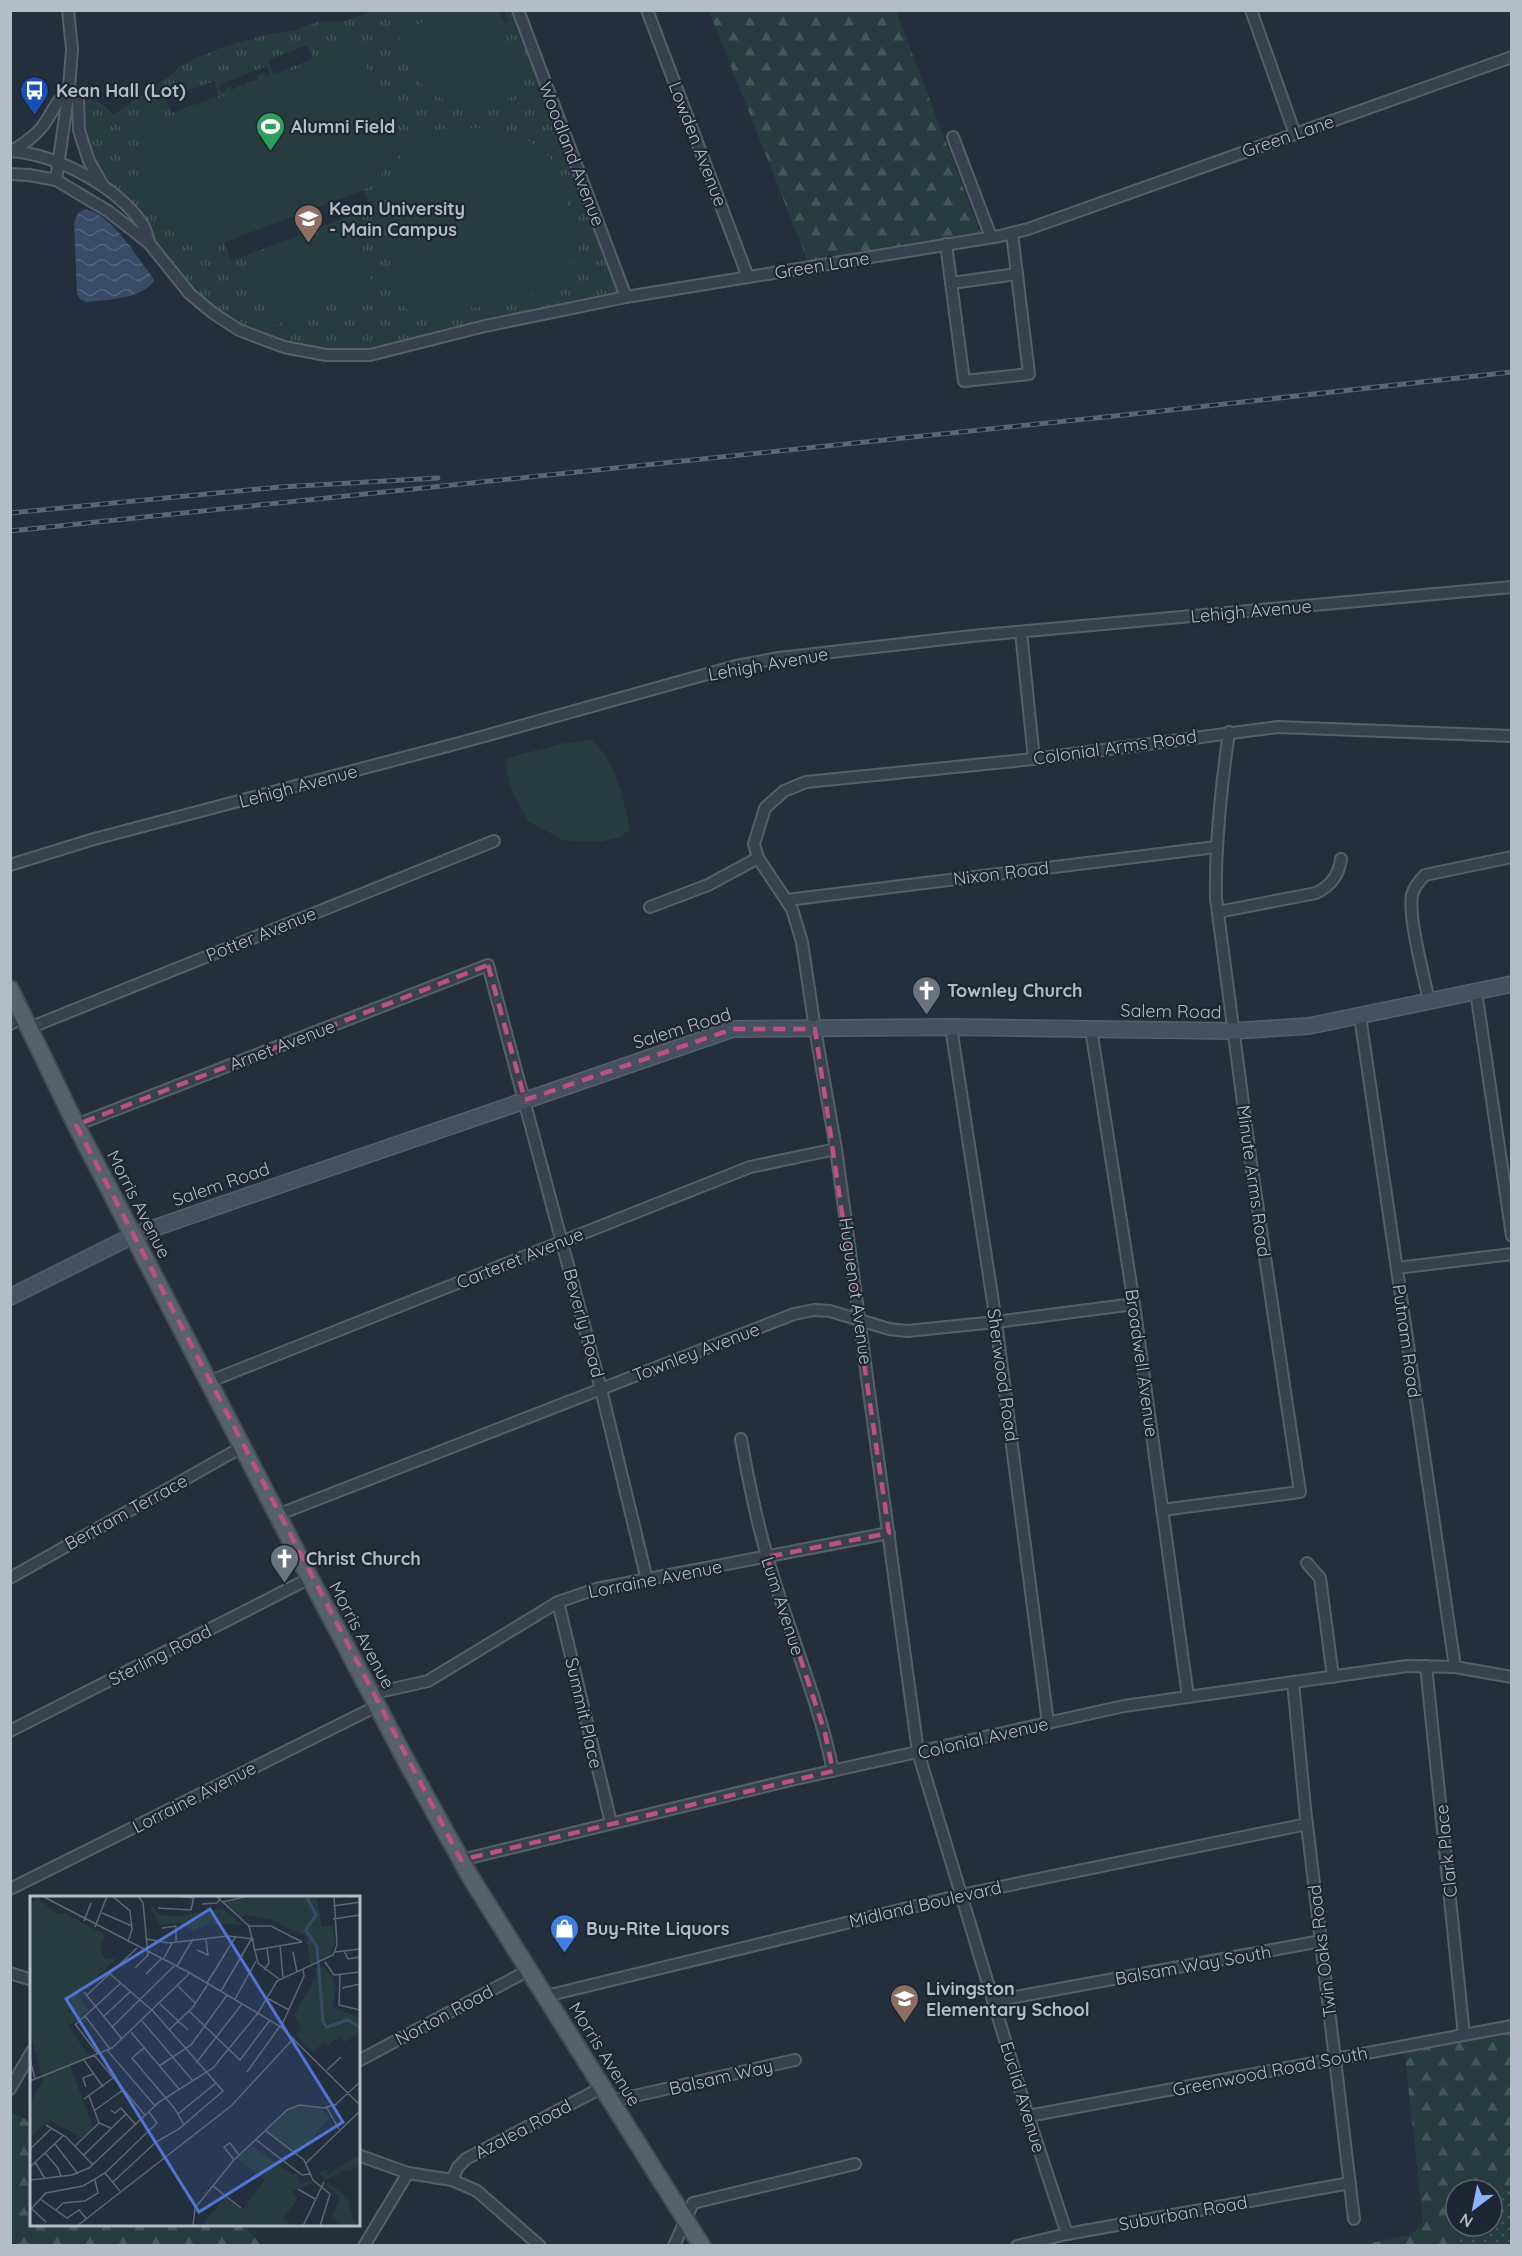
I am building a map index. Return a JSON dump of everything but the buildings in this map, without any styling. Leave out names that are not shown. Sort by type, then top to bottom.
[{"type":"main road","name":"Morris Avenue","points":[[10,989],[21,1023],[134,1235],[310,1578],[460,1860],[702,2246]]},
{"type":"street","points":[[56,180],[69,89],[72,49],[68,10]]},
{"type":"street","name":"Woodland Avenue","points":[[518,10],[626,297]]},
{"type":"street","name":"Lowden Avenue","points":[[647,10],[748,277]]},
{"type":"street","points":[[1251,10],[1295,134]]},
{"type":"street","name":"Green Lane","points":[[10,174],[56,180],[108,211],[149,243],[181,285],[227,323],[268,342],[326,355],[370,355],[485,326],[626,297],[1028,229],[1512,57]]},
{"type":"street","points":[[11,151],[30,139],[40,129],[58,99],[69,89]]},
{"type":"street","points":[[69,89],[78,101],[82,143],[89,161],[105,188]]},
{"type":"street","points":[[953,137],[991,237]]},
{"type":"street","name":"Green Lane","points":[[11,151],[57,162],[105,188],[144,227],[149,243]]},
{"type":"street","points":[[946,244],[964,381],[1029,374],[1012,233]]},
{"type":"street","points":[[951,283],[1017,274]]},
{"type":"street","name":"Lehigh Avenue","points":[[10,865],[94,839],[463,742],[736,666],[779,658],[1021,632],[1512,587]]},
{"type":"street","points":[[1021,632],[1034,759]]},
{"type":"street","name":"Colonial Arms Road","points":[[754,844],[765,808],[784,791],[795,785],[1034,759],[1278,727],[1512,736]]},
{"type":"street","name":"Minute Arms Road","points":[[1162,1510],[1300,1491],[1232,1031],[1218,912],[1216,847],[1219,804],[1229,732]]},
{"type":"street","name":"Potter Avenue","points":[[21,1023],[494,841]]},
{"type":"street","name":"Huguenot Avenue","points":[[754,844],[758,858],[787,900],[799,928],[802,942],[836,1149],[918,1752]]},
{"type":"street","name":"Nixon Road","points":[[787,900],[1216,847]]},
{"type":"street","points":[[650,907],[708,885],[758,858]]},
{"type":"street","points":[[1428,1001],[1412,912],[1412,893],[1419,881],[1425,875],[1512,858]]},
{"type":"street","points":[[1218,912],[1327,888],[1340,868],[1341,859]]},
{"type":"street","name":"Beverly Road","points":[[488,964],[601,1389],[646,1580]]},
{"type":"street","name":"Arnet Avenue","points":[[76,1125],[488,964]]},
{"type":"street","name":"Salem Road","points":[[10,1297],[134,1235],[733,1029],[951,1027],[1232,1031],[1309,1026],[1512,984]]},
{"type":"street","points":[[1476,992],[1512,1236]]},
{"type":"street","name":"Putnam Road","points":[[1359,1016],[1455,1667]]},
{"type":"street","name":"Sherwood Road","points":[[951,1027],[996,1322],[1048,1723]]},
{"type":"street","name":"Broadwell Avenue","points":[[1091,1029],[1134,1304],[1188,1697]]},
{"type":"street","name":"Carteret Avenue","points":[[208,1382],[750,1167],[836,1149]]},
{"type":"street","points":[[1397,1268],[1512,1254]]},
{"type":"street","name":"Townley Avenue","points":[[278,1515],[794,1314],[814,1310],[830,1311],[889,1329],[907,1331],[1134,1304]]},
{"type":"street","name":"Lum Avenue","points":[[741,1439],[767,1557],[825,1733],[833,1771]]},
{"type":"street","name":"Bertram Terrace","points":[[10,1578],[242,1447]]},
{"type":"street","name":"Lorraine Avenue","points":[[10,1889],[374,1700],[428,1681],[558,1602],[596,1589],[889,1533]]},
{"type":"street","points":[[1307,1563],[1320,1578],[1333,1677]]},
{"type":"street","name":"Sterling Road","points":[[10,1731],[310,1578]]},
{"type":"street","name":"Summit Place","points":[[558,1602],[611,1823]]},
{"type":"street","name":"Colonial Avenue","points":[[460,1860],[833,1771],[1124,1706],[1407,1666],[1455,1667],[1512,1677]]},
{"type":"street","name":"Clark Place","points":[[1425,1666],[1464,2035]]},
{"type":"street","name":"Twin Oaks Road","points":[[1293,1682],[1307,1824],[1354,2219]]},
{"type":"street","name":"Euclid Avenue","points":[[918,1752],[1028,2116],[1067,2234]]},
{"type":"street","name":"Midland Boulevard","points":[[546,1996],[961,1895],[1307,1824]]},
{"type":"street","name":"Balsam Way South","points":[[993,2001],[1321,1941]]},
{"type":"street","name":"Norton Road","points":[[360,2060],[529,1970]]},
{"type":"street","points":[[10,1972],[30,1979]]},
{"type":"street","name":"Greenwood Road South","points":[[1028,2116],[1512,2026]]},
{"type":"street","points":[[10,2089],[30,2054]]},
{"type":"street","name":"Balsam Way","points":[[612,2101],[795,2060]]},
{"type":"street","name":"Azalea Road","points":[[452,2180],[458,2167],[466,2159],[603,2087]]},
{"type":"street","points":[[360,2156],[408,2173],[452,2180],[477,2191],[540,2246]]},
{"type":"street","points":[[674,2246],[693,2203],[855,2164]]},
{"type":"street","points":[[363,2246],[408,2173]]},
{"type":"street","name":"Suburban Road","points":[[1017,2246],[1067,2234],[1350,2183]]},
{"type":"highlighted area","points":[[488,965],[525,1100],[733,1029],[815,1029],[889,1533],[767,1557],[825,1733],[833,1771],[461,1860],[76,1125]]},
{"type":"green space","points":[[501,10],[499,12],[505,24],[509,22],[504,11],[518,11],[626,297],[339,356],[261,340],[190,294],[126,205],[89,161],[78,101],[98,102],[113,115],[175,72],[179,66],[220,48],[257,37],[299,29],[320,21],[341,22],[375,11]],"holes":[[[308,45],[313,59],[273,74],[268,60]],[[267,66],[271,76],[266,77],[264,73],[257,76],[258,80],[246,83],[242,87],[241,85],[232,90],[230,86],[225,88],[226,92],[221,92],[218,85]],[[214,81],[219,96],[171,113],[166,99]],[[364,190],[370,208],[231,261],[224,242]]]},
{"type":"green space","points":[[454,11],[497,12],[526,89],[506,100],[485,105],[464,105],[444,99],[427,89],[413,74],[403,55],[399,31]]},
{"type":"green space","points":[[709,11],[896,11],[980,232],[896,246],[810,267]]},
{"type":"green space","points":[[361,44],[367,61],[364,63],[386,99],[395,129],[394,148],[389,165],[370,187],[217,245],[190,241],[167,226],[151,203],[146,190],[144,171],[149,138],[145,127]]},
{"type":"green space","points":[[484,128],[529,141],[550,158],[566,199],[572,244],[568,277],[548,291],[480,307],[413,313],[395,300],[391,246],[392,192],[406,140],[410,136],[426,131]]},
{"type":"green space","points":[[350,224],[374,288],[273,326],[249,262]]},
{"type":"green space","points":[[592,740],[608,760],[618,782],[630,829],[621,837],[599,842],[563,840],[528,821],[510,787],[506,769],[507,758],[565,743]]},
{"type":"green space","points":[[1511,2027],[1511,2187],[1504,2190],[1504,2178],[1444,2178],[1444,2238],[1454,2238],[1450,2245],[1354,2246],[1412,2235],[1423,2221],[1404,2048]]},
{"type":"green space","points":[[11,2112],[30,2122],[30,2226],[245,2226],[261,2245],[18,2245],[11,2241]]},
{"type":"green space","points":[[1511,2187],[1511,2245],[1450,2246],[1454,2238],[1504,2238],[1504,2190]]},
{"type":"water","points":[[85,209],[105,219],[123,238],[153,278],[154,281],[148,287],[123,298],[87,302],[80,299],[77,294],[74,223],[78,213]]},
{"type":"railway","points":[[10,531],[1134,414],[1512,372]]},
{"type":"railway","points":[[10,513],[280,487],[438,478]]},
{"type":"place","name":"Kean Hall (Lot)","points":[[35,116]]},
{"type":"place","name":"Alumni Field","points":[[270,152]]},
{"type":"place","name":"Kean University - Main Campus","points":[[308,244]]},
{"type":"place","name":"Townley Church","points":[[926,1016]]},
{"type":"place","name":"Christ Church","points":[[285,1584]]},
{"type":"place","name":"Buy-Rite Liquors","points":[[565,1954]]},
{"type":"place","name":"Livingston Elementary School","points":[[905,2024]]}]
